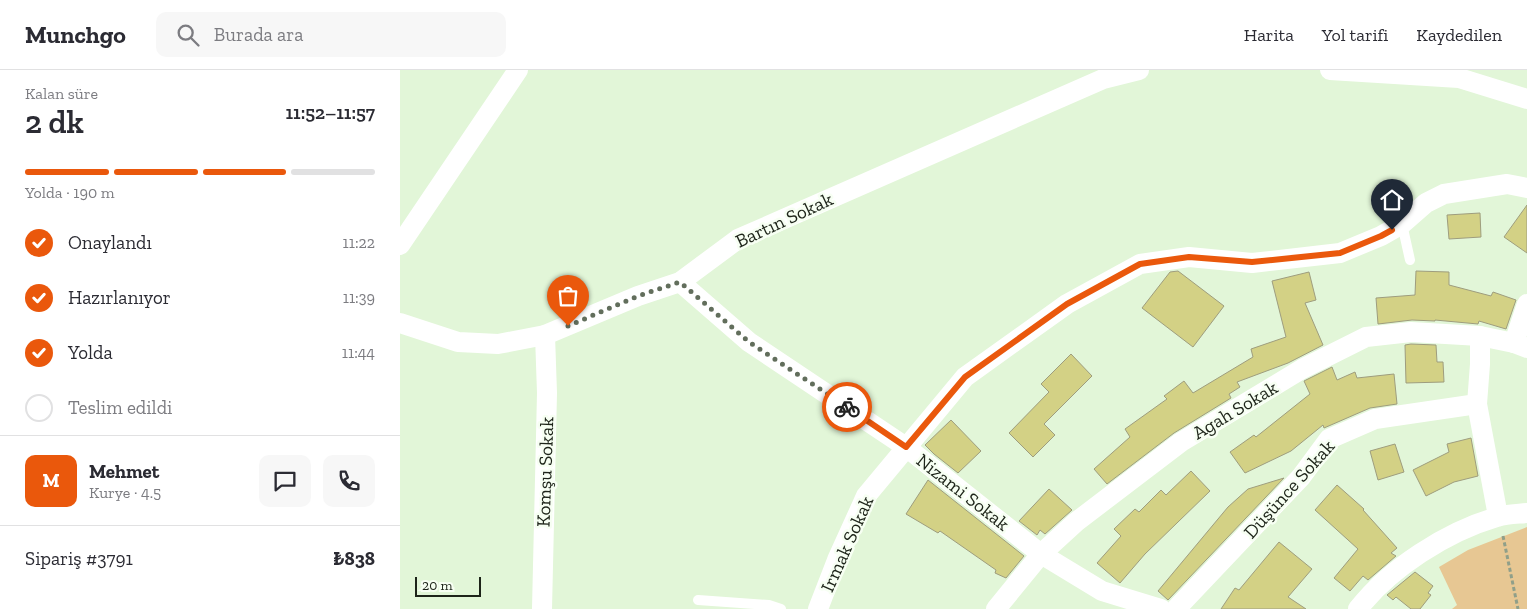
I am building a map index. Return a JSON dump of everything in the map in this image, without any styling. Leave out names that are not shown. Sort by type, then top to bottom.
[{"type":"street","points":[[400,245],[518,70]]},
{"type":"street","name":"Bartın Sokak","points":[[400,323],[458,342],[498,344],[545,335],[638,296],[680,282],[738,239],[1103,79],[1139,70]]},
{"type":"street","points":[[1330,70],[1459,78],[1527,99]]},
{"type":"street","name":"Irmak Sokak","points":[[818,609],[837,560],[866,496],[906,447],[965,377],[1067,304],[1140,264],[1189,257],[1252,262],[1340,253],[1381,236],[1402,224],[1426,203],[1444,194],[1507,184],[1527,188]]},
{"type":"street","name":"Nizami Sokak","points":[[680,282],[749,342],[906,447],[1041,554],[1121,604],[1161,609]]},
{"type":"street","points":[[1520,345],[1527,304]]},
{"type":"street","name":"Agah Sokak","points":[[996,609],[1041,554],[1076,522],[1181,442],[1302,369],[1366,337],[1411,332],[1480,336],[1520,345]]},
{"type":"street","name":"Komşu Sokak","points":[[542,609],[547,393],[545,335]]},
{"type":"street","points":[[1480,336],[1477,404],[1498,516]]},
{"type":"street","name":"Düşünce Sokak","points":[[1176,609],[1300,477],[1329,439],[1375,419],[1477,404]]},
{"type":"street","points":[[1358,609],[1368,596],[1405,563],[1440,542],[1463,530],[1498,516],[1527,513]]},
{"type":"lane","points":[[1402,224],[1410,260]]},
{"type":"lane","points":[[698,600],[769,605],[781,609]]},
{"type":"path","points":[[1498,516],[1518,609]]},
{"type":"shaded area","points":[[1527,527],[1527,609],[1452,609],[1457,605],[1439,567],[1468,550]]},
{"type":"building","points":[[1527,205],[1527,253],[1504,237]]},
{"type":"building","points":[[1480,213],[1481,237],[1449,239],[1447,215]]},
{"type":"building","points":[[1178,271],[1224,306],[1193,347],[1142,308],[1170,272]]},
{"type":"building","points":[[1416,271],[1449,272],[1449,285],[1491,296],[1493,292],[1516,300],[1506,329],[1479,321],[1478,324],[1412,320],[1378,324],[1376,298],[1415,295]]},
{"type":"building","points":[[1309,272],[1316,300],[1305,303],[1323,345],[1288,363],[1237,382],[1240,387],[1229,394],[1231,398],[1174,433],[1107,484],[1094,469],[1130,437],[1125,429],[1167,399],[1164,396],[1184,381],[1193,393],[1253,357],[1251,349],[1286,337],[1272,281]]},
{"type":"building","points":[[1405,345],[1436,345],[1437,362],[1443,362],[1444,382],[1406,383]]},
{"type":"building","points":[[1071,354],[1092,376],[1044,424],[1055,435],[1033,457],[1009,433],[1049,392],[1041,384]]},
{"type":"building","points":[[1332,367],[1337,380],[1355,372],[1357,378],[1394,374],[1397,404],[1370,408],[1324,428],[1323,425],[1291,451],[1245,473],[1230,452],[1254,435],[1256,437],[1310,394],[1304,381]]},
{"type":"building","points":[[951,420],[981,451],[958,473],[925,445]]},
{"type":"building","points":[[1471,438],[1478,476],[1454,482],[1426,496],[1413,470],[1449,452],[1447,444]]},
{"type":"building","points":[[1395,444],[1404,472],[1378,480],[1370,451]]},
{"type":"building","points":[[1191,471],[1210,491],[1145,554],[1120,583],[1097,563],[1121,536],[1114,529],[1135,509],[1139,512],[1161,490],[1166,495]]},
{"type":"building","points":[[1284,478],[1168,600],[1158,591],[1228,507],[1248,489]]},
{"type":"building","points":[[928,480],[1024,556],[1006,578],[995,573],[996,570],[940,531],[938,533],[906,514]]},
{"type":"building","points":[[1337,485],[1364,509],[1397,548],[1391,553],[1396,556],[1368,580],[1363,576],[1350,591],[1334,578],[1358,549],[1315,510]]},
{"type":"building","points":[[1049,489],[1072,510],[1045,534],[1040,530],[1037,535],[1019,521]]},
{"type":"building","points":[[1279,542],[1312,569],[1288,597],[1306,609],[1221,609],[1235,588],[1239,590]]},
{"type":"building","points":[[1415,572],[1433,586],[1428,593],[1431,595],[1420,609],[1411,609],[1396,597],[1393,600],[1387,595]]},
{"type":"way so far","points":[[568,326],[638,296],[680,282],[749,342],[847,407]]},
{"type":"route","points":[[847,407],[906,447],[965,377],[1067,304],[1140,264],[1189,257],[1252,262],[1340,253],[1392,230]]}]
